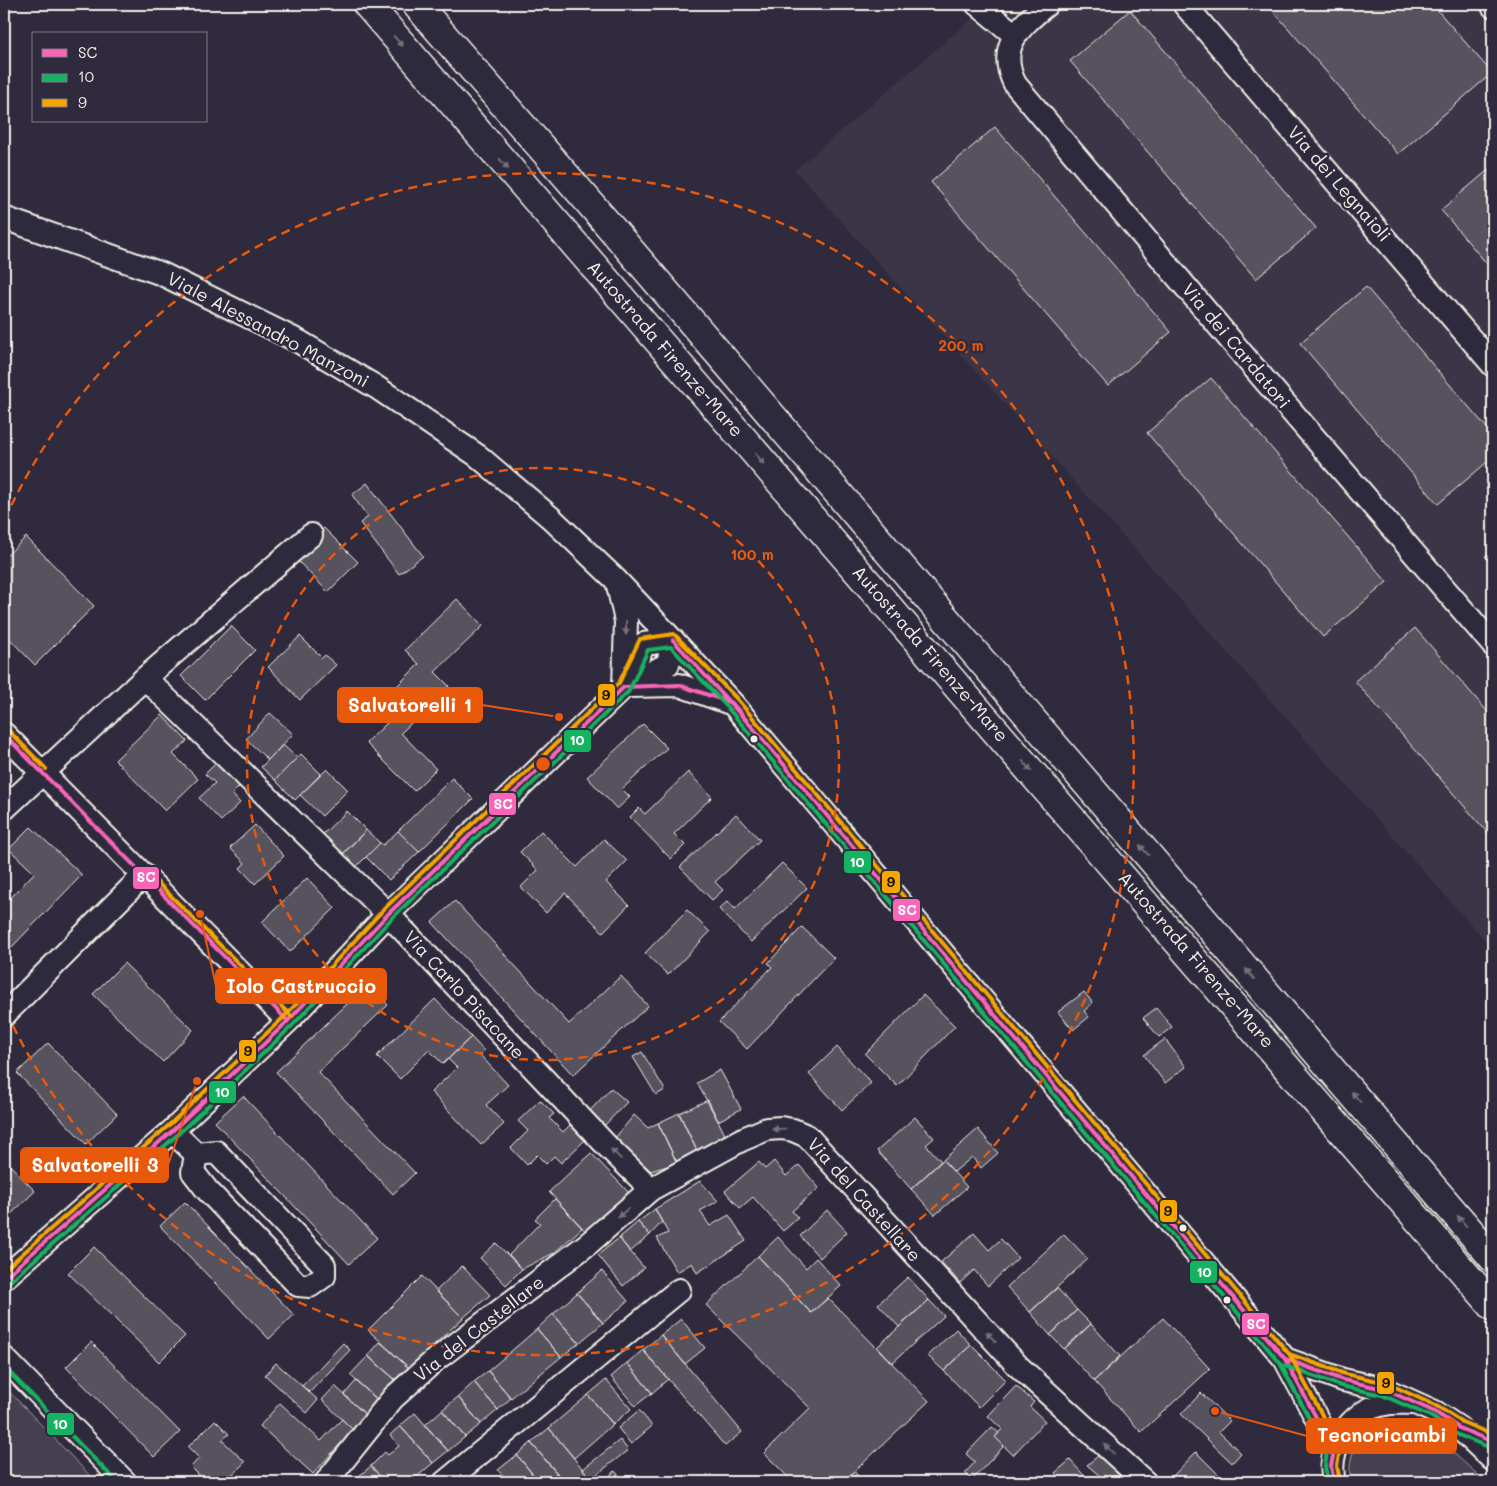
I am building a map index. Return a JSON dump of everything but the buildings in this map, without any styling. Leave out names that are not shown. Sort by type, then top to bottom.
[{"type":"highway","name":"Autostrada Firenze-Mare","points":[[367,4],[1493,1306]]},
{"type":"highway","name":"Autostrada Firenze-Mare","points":[[416,4],[589,202],[1493,1258]]},
{"type":"street","points":[[978,4],[1015,35],[1047,4]]},
{"type":"street","name":"Via dei Legnaioli","points":[[1184,4],[1493,365]]},
{"type":"street","name":"Via dei Cardatori","points":[[1015,35],[1008,58],[1009,72],[1014,84],[1249,362],[1493,645]]},
{"type":"street","name":"Viale Alessandro Manzoni","points":[[4,218],[162,274],[298,341],[376,387],[478,456],[551,518],[616,580],[732,703],[1285,1359],[1334,1451]]},
{"type":"street","points":[[4,809],[145,678],[311,535]]},
{"type":"street","points":[[616,580],[626,621],[624,687]]},
{"type":"street","points":[[4,1278],[172,1131],[288,1020],[388,914],[624,687],[668,664],[673,640]]},
{"type":"street","name":"Via Carlo Pisacane","points":[[145,678],[388,914],[602,1140],[651,1188]]},
{"type":"street","points":[[624,687],[679,685],[732,703]]},
{"type":"street","points":[[4,734],[288,1020]]},
{"type":"street","points":[[4,1015],[143,876]]},
{"type":"street","name":"Via del Castellare","points":[[326,1482],[392,1398],[427,1367],[589,1243],[651,1188],[741,1140],[767,1129],[781,1128],[793,1130],[807,1136],[1018,1366],[1145,1482]]},
{"type":"street","points":[[172,1131],[196,1154],[216,1152],[324,1265],[324,1276],[310,1286],[298,1285],[242,1227],[193,1172],[196,1154]]},
{"type":"street","points":[[242,1227],[267,1206]]},
{"type":"street","points":[[445,1482],[678,1290]]},
{"type":"street","points":[[4,1358],[125,1482]]},
{"type":"street","points":[[1285,1359],[1343,1380],[1384,1389],[1435,1412],[1459,1428],[1493,1460]]},
{"type":"street","points":[[1333,1482],[1331,1466],[1334,1451],[1342,1433],[1367,1410],[1383,1404],[1418,1404]]},
{"type":"street","points":[[1459,1428],[1493,1442]]},
{"type":"shaded area","points":[[989,4],[1493,4],[1493,949],[795,170]]},
{"type":"shaded area","points":[[4,1386],[96,1482],[4,1482]]},
{"type":"shaded area","points":[[1398,1421],[1416,1424],[1439,1440],[1486,1482],[1351,1482],[1351,1458],[1363,1436],[1375,1425]]},
{"type":"transit line","name":"9","points":[[4,1270],[168,1126],[284,1017],[384,909],[619,683],[640,639],[674,634],[737,699],[1290,1355],[1340,1449],[1337,1466],[1340,1481]]},
{"type":"transit line","name":"SC","points":[[673,640],[760,736]]},
{"type":"transit line","name":"10","points":[[8,1283],[176,1136],[292,1026],[392,918],[629,691],[648,650],[671,647],[727,707],[1280,1363],[1327,1452],[1325,1466],[1328,1482]]},
{"type":"transit line","name":"SC","points":[[4,1278],[172,1131],[288,1021],[388,914],[624,687],[679,685],[732,703]]},
{"type":"transit line","name":"SC","points":[[732,703],[1285,1359],[1343,1380],[1384,1389],[1435,1412],[1459,1428],[1493,1442]]},
{"type":"transit line","name":"9","points":[[8,730],[46,769]]},
{"type":"transit line","name":"SC","points":[[4,734],[288,1021]]},
{"type":"transit line","name":"9","points":[[147,872],[292,1017]]},
{"type":"transit line","name":"9","points":[[1277,1340],[1289,1354],[1345,1374],[1387,1383],[1438,1407],[1462,1422],[1493,1435]]},
{"type":"transit line","name":"SC","points":[[1273,1344],[1285,1359],[1334,1451],[1331,1466],[1334,1482]]},
{"type":"transit line","name":"10","points":[[1267,1348],[1282,1365],[1341,1386],[1382,1395],[1432,1417],[1456,1434],[1491,1448]]},
{"type":"transit line","name":"10","points":[[4,1367],[117,1482]]},
{"type":"place","name":"Salvatorelli 1","points":[[559,717]]},
{"type":"place","name":"Iolo Castruccio","points":[[200,914]]},
{"type":"place","name":"Salvatorelli 3","points":[[197,1081]]},
{"type":"place","name":"Tecnoricambi","points":[[1215,1411]]}]
